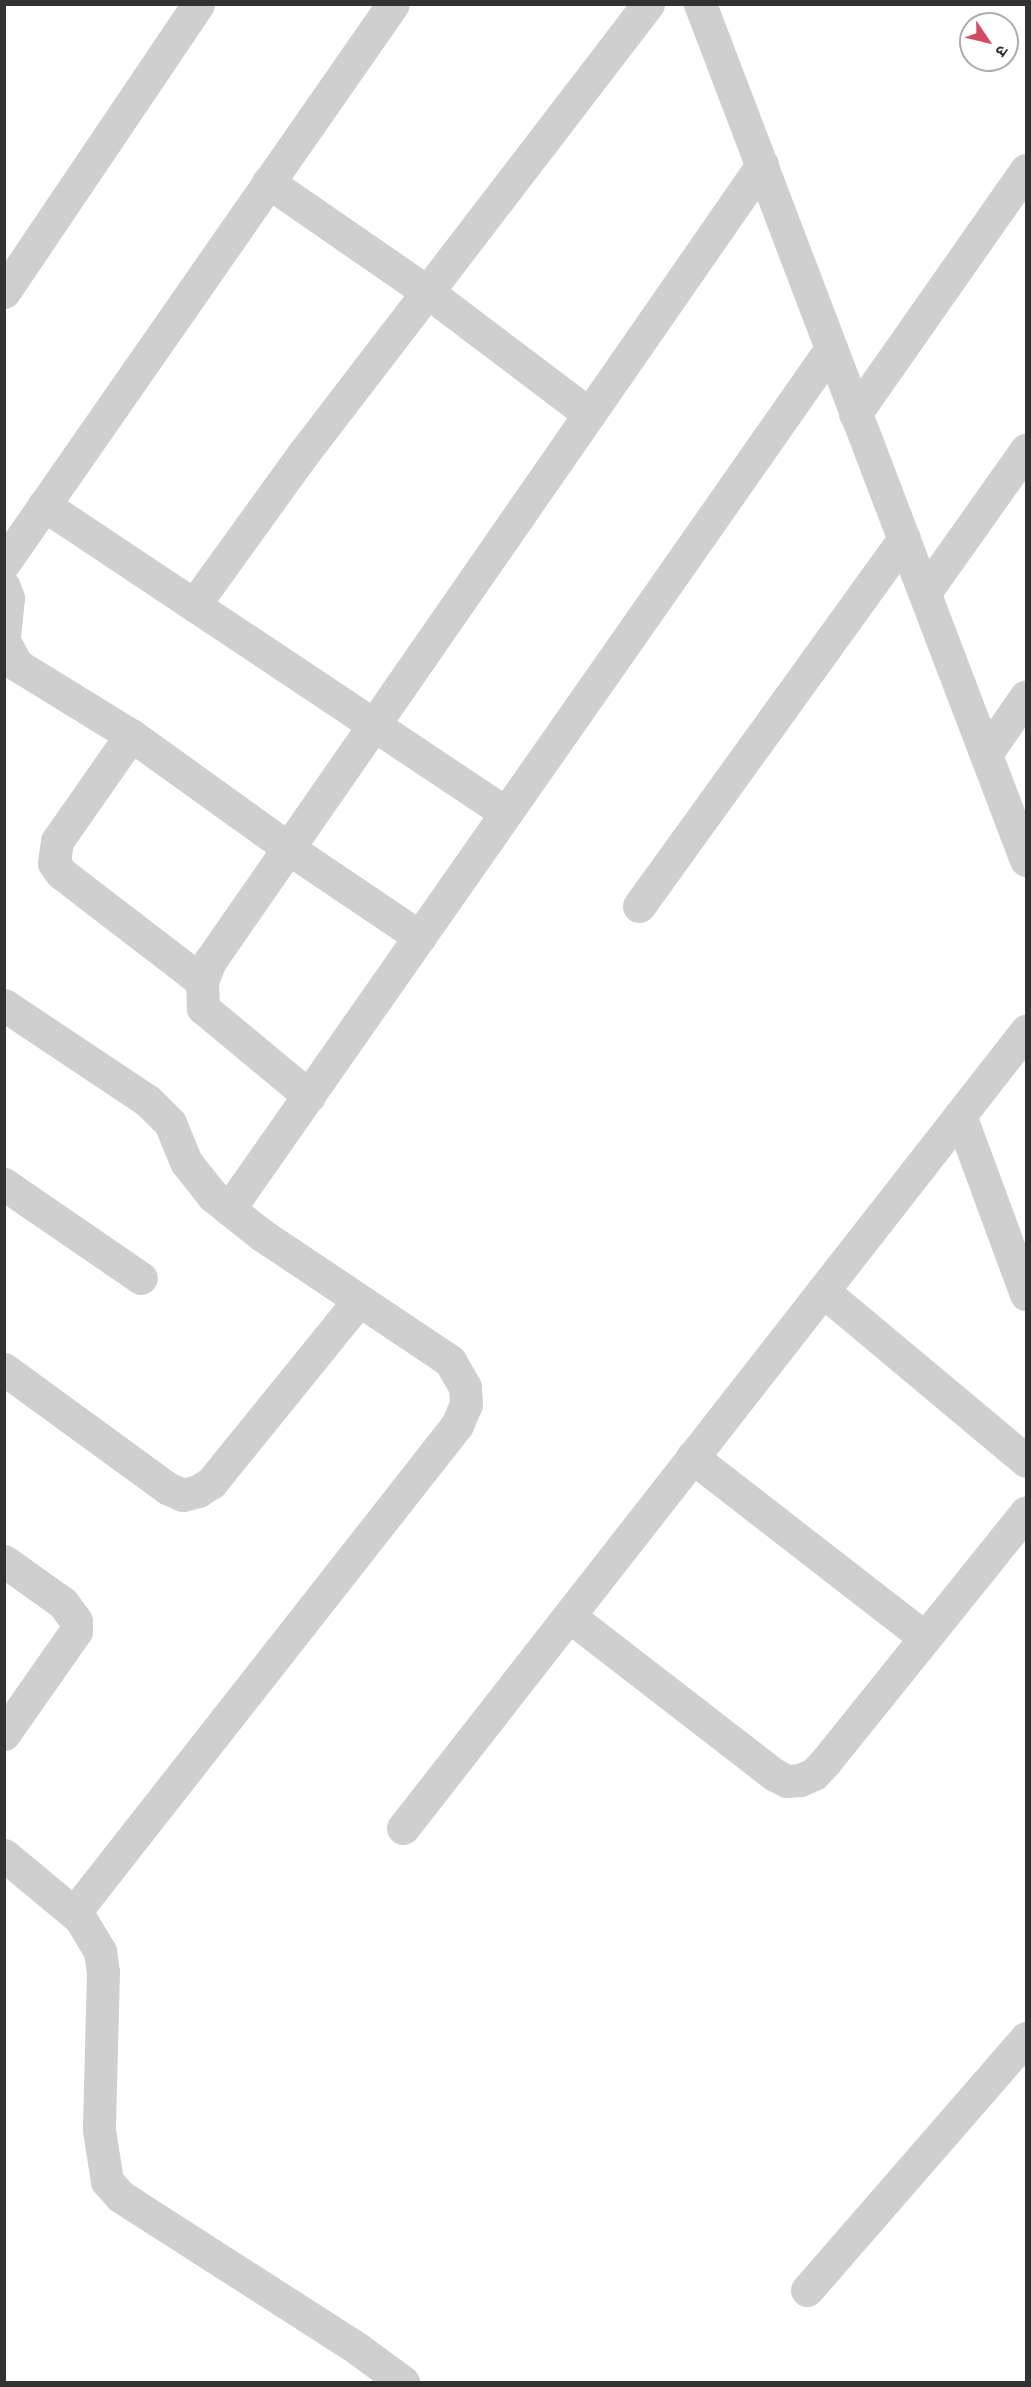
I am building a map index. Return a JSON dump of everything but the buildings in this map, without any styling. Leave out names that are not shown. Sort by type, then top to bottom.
[{"type":"street","points":[[4,292],[198,4]]},
{"type":"street","points":[[4,563],[393,4]]},
{"type":"street","points":[[194,605],[303,454],[429,293],[648,4]]},
{"type":"street","points":[[700,4],[830,350],[926,591],[1026,860]]},
{"type":"street","points":[[309,1096],[203,1008],[202,981],[210,961],[762,165]]},
{"type":"street","points":[[855,414],[1026,170]]},
{"type":"street","points":[[268,182],[429,293],[589,414]]},
{"type":"street","points":[[229,1209],[830,350]]},
{"type":"street","points":[[926,591],[1026,450]]},
{"type":"street","points":[[44,506],[506,813]]},
{"type":"street","points":[[639,906],[904,538]]},
{"type":"street","points":[[4,587],[8,598],[5,644],[24,670],[131,735],[288,849],[420,937]]},
{"type":"street","points":[[986,754],[1026,696]]},
{"type":"street","points":[[131,735],[57,840],[54,862],[60,873],[202,981]]},
{"type":"street","points":[[4,1005],[161,1112],[198,1180],[229,1209],[358,1300],[450,1361],[459,1372],[466,1404],[457,1425],[74,1913]]},
{"type":"street","points":[[403,1828],[1026,1031]]},
{"type":"street","points":[[960,1115],[1026,1294]]},
{"type":"street","points":[[4,1184],[141,1278]]},
{"type":"street","points":[[823,1291],[1026,1461]]},
{"type":"street","points":[[4,1369],[167,1488],[183,1495],[198,1491],[211,1483],[358,1300]]},
{"type":"street","points":[[692,1457],[925,1638]]},
{"type":"street","points":[[569,1616],[788,1780],[800,1780],[820,1767],[1026,1512]]},
{"type":"street","points":[[4,1561],[63,1603],[76,1621],[76,1631],[4,1734]]},
{"type":"street","points":[[4,1856],[74,1913],[92,1932],[103,1972],[99,2130],[107,2181],[120,2196],[349,2343],[403,2382]]},
{"type":"street","points":[[807,2290],[1026,2038]]}]
